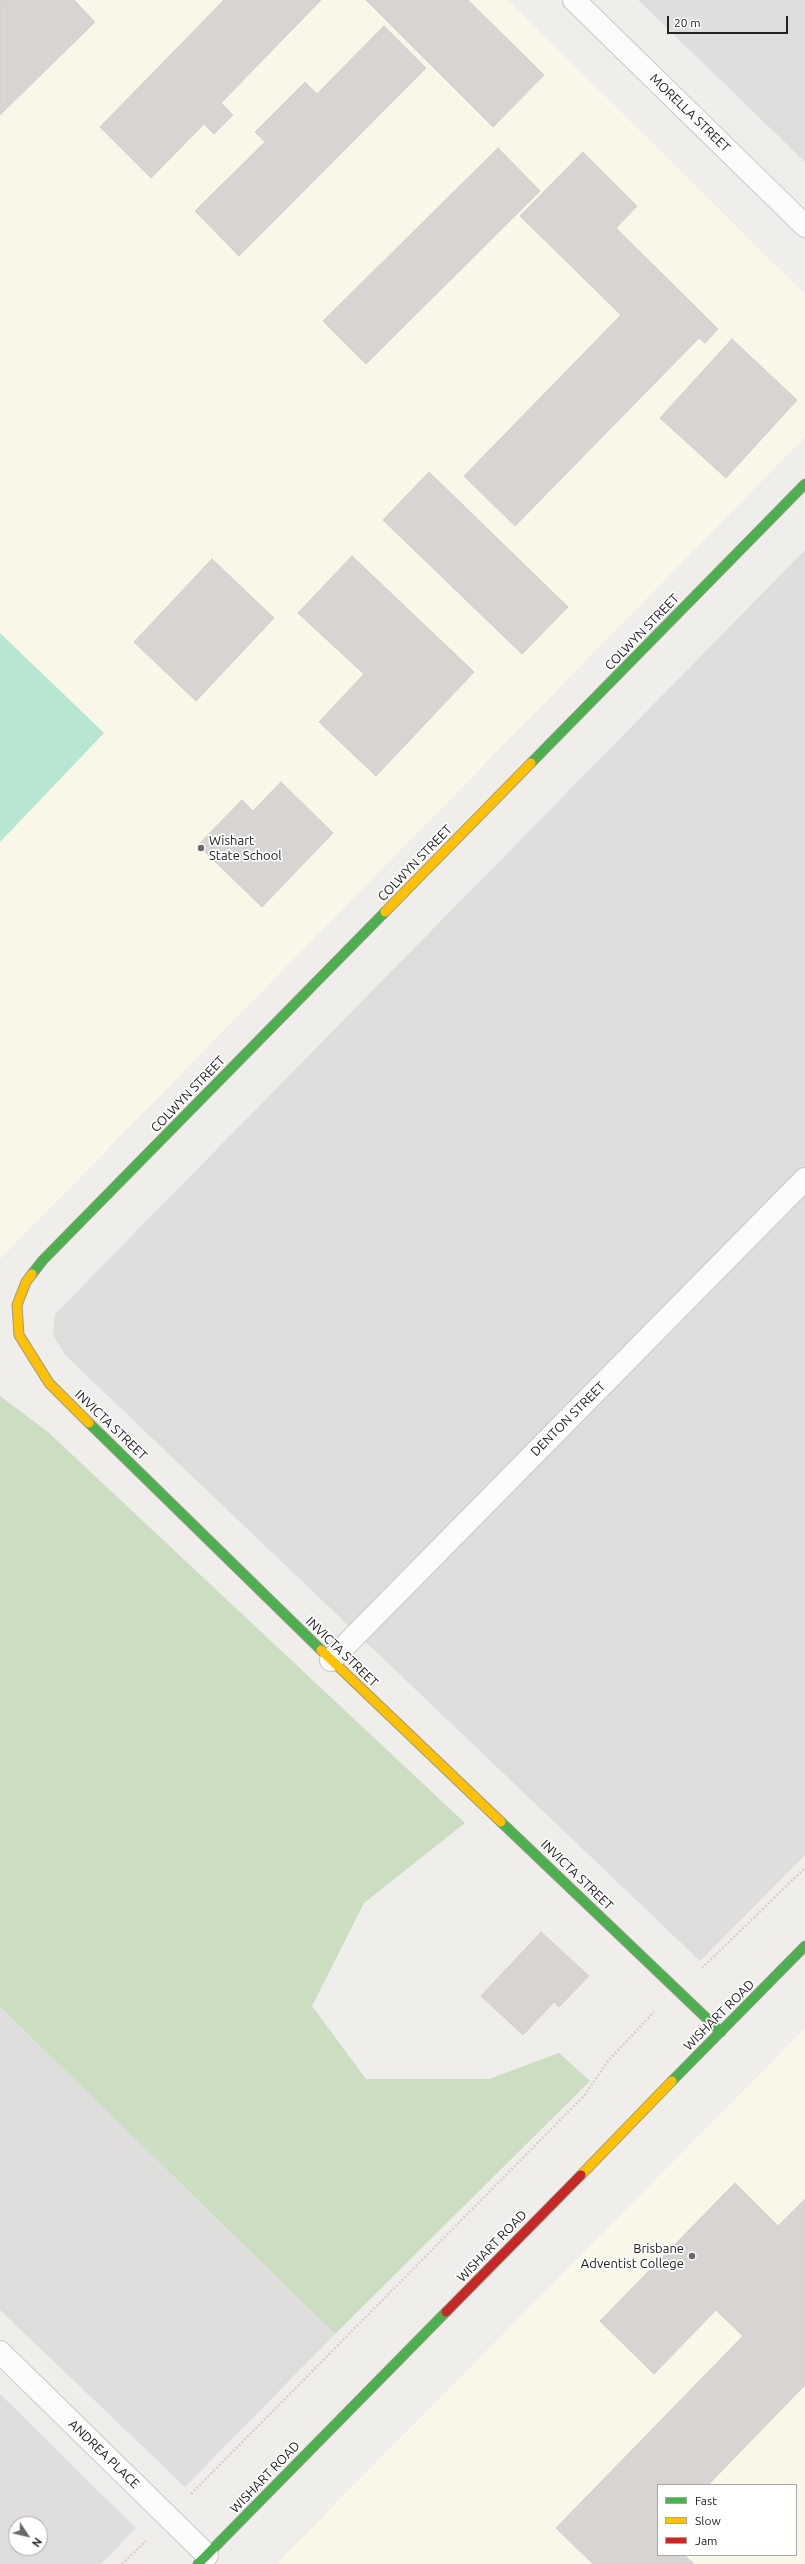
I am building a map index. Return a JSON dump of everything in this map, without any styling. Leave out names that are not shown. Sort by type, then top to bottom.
[{"type":"street","name":"MORELLA STREET","points":[[574,0],[805,226]]},
{"type":"street","name":"COLWYN STREET","points":[[43,1260],[805,484]]},
{"type":"street","name":"DENTON STREET","points":[[331,1660],[805,1179]]},
{"type":"street","name":"INVICTA STREET","points":[[43,1260],[26,1282],[18,1305],[19,1335],[49,1383],[331,1660],[720,2032]]},
{"type":"street","name":"WISHART ROAD","points":[[202,2559],[805,1946]]},
{"type":"street","name":"ANDREA PLACE","points":[[0,2352],[169,2517],[202,2559]]},
{"type":"path","points":[[698,1972],[805,1868]]},
{"type":"path","points":[[122,2564],[584,2096],[608,2061],[656,2010]]},
{"type":"shaded area","name":"Wishart State School","points":[[0,0],[508,0],[805,294],[805,437],[0,1259]]},
{"type":"shaded area","points":[[638,0],[805,0],[805,162]]},
{"type":"shaded area","points":[[805,550],[805,1855],[700,1961],[65,1355],[53,1335],[55,1314]]},
{"type":"shaded area","points":[[0,2007],[335,2334],[185,2487],[0,2310]]},
{"type":"shaded area","name":"Brisbane Adventist College","points":[[805,2028],[805,2564],[276,2564]]},
{"type":"shaded area","points":[[0,2394],[136,2528],[101,2564],[0,2564]]},
{"type":"green space","points":[[0,633],[104,733],[0,842]]},
{"type":"green space","points":[[0,1396],[48,1432],[465,1823],[364,1903],[312,2006],[366,2079],[489,2079],[559,2053],[590,2081],[335,2334],[0,2007]]},
{"type":"building","points":[[0,0],[74,0],[95,22],[0,115]]},
{"type":"building","points":[[224,0],[321,0],[221,103],[233,115],[214,134],[204,124],[151,178],[100,127]]},
{"type":"building","points":[[366,0],[468,0],[544,75],[493,127]]},
{"type":"building","points":[[384,26],[426,68],[239,256],[195,211],[265,142],[255,132],[305,82],[317,94]]},
{"type":"building","points":[[498,148],[540,191],[366,364],[323,321]]},
{"type":"building","points":[[583,152],[637,206],[616,228],[718,329],[705,343],[699,338],[515,526],[464,476],[621,315],[520,216]]},
{"type":"building","points":[[732,339],[797,400],[726,478],[660,418]]},
{"type":"building","points":[[429,472],[568,607],[522,654],[383,520]]},
{"type":"building","points":[[352,556],[474,672],[376,776],[319,722],[364,674],[298,613]]},
{"type":"building","points":[[212,559],[274,618],[196,701],[134,642]]},
{"type":"building","points":[[281,782],[333,833],[262,907],[198,845],[242,800],[253,811]]},
{"type":"building","points":[[541,1932],[589,1976],[559,2007],[554,2002],[523,2035],[481,1996]]},
{"type":"building","points":[[735,2183],[778,2226],[805,2199],[805,2385],[709,2484],[657,2484],[657,2556],[685,2556],[694,2564],[593,2564],[556,2528],[743,2336],[716,2310],[654,2374],[600,2321]]},
{"type":"traffic: fast","points":[[531,763],[805,484]]},
{"type":"traffic: fast","points":[[32,1274],[43,1260],[385,912]]},
{"type":"traffic: fast","points":[[89,1423],[321,1650]]},
{"type":"traffic: fast","points":[[501,1822],[721,2032]]},
{"type":"traffic: fast","points":[[672,2081],[805,1946]]},
{"type":"traffic: fast","points":[[198,2564],[446,2312]]},
{"type":"traffic: slow","points":[[385,912],[531,763]]},
{"type":"traffic: slow","points":[[32,1274],[26,1282],[17,1305],[19,1335],[49,1383],[89,1423]]},
{"type":"traffic: slow","points":[[321,1650],[501,1822]]},
{"type":"traffic: slow","points":[[581,2175],[672,2081]]},
{"type":"traffic: jam","points":[[446,2312],[581,2175]]},
{"type":"place","name":"Wishart State School","points":[[201,848]]},
{"type":"place","name":"Brisbane Adventist College","points":[[692,2256]]}]
